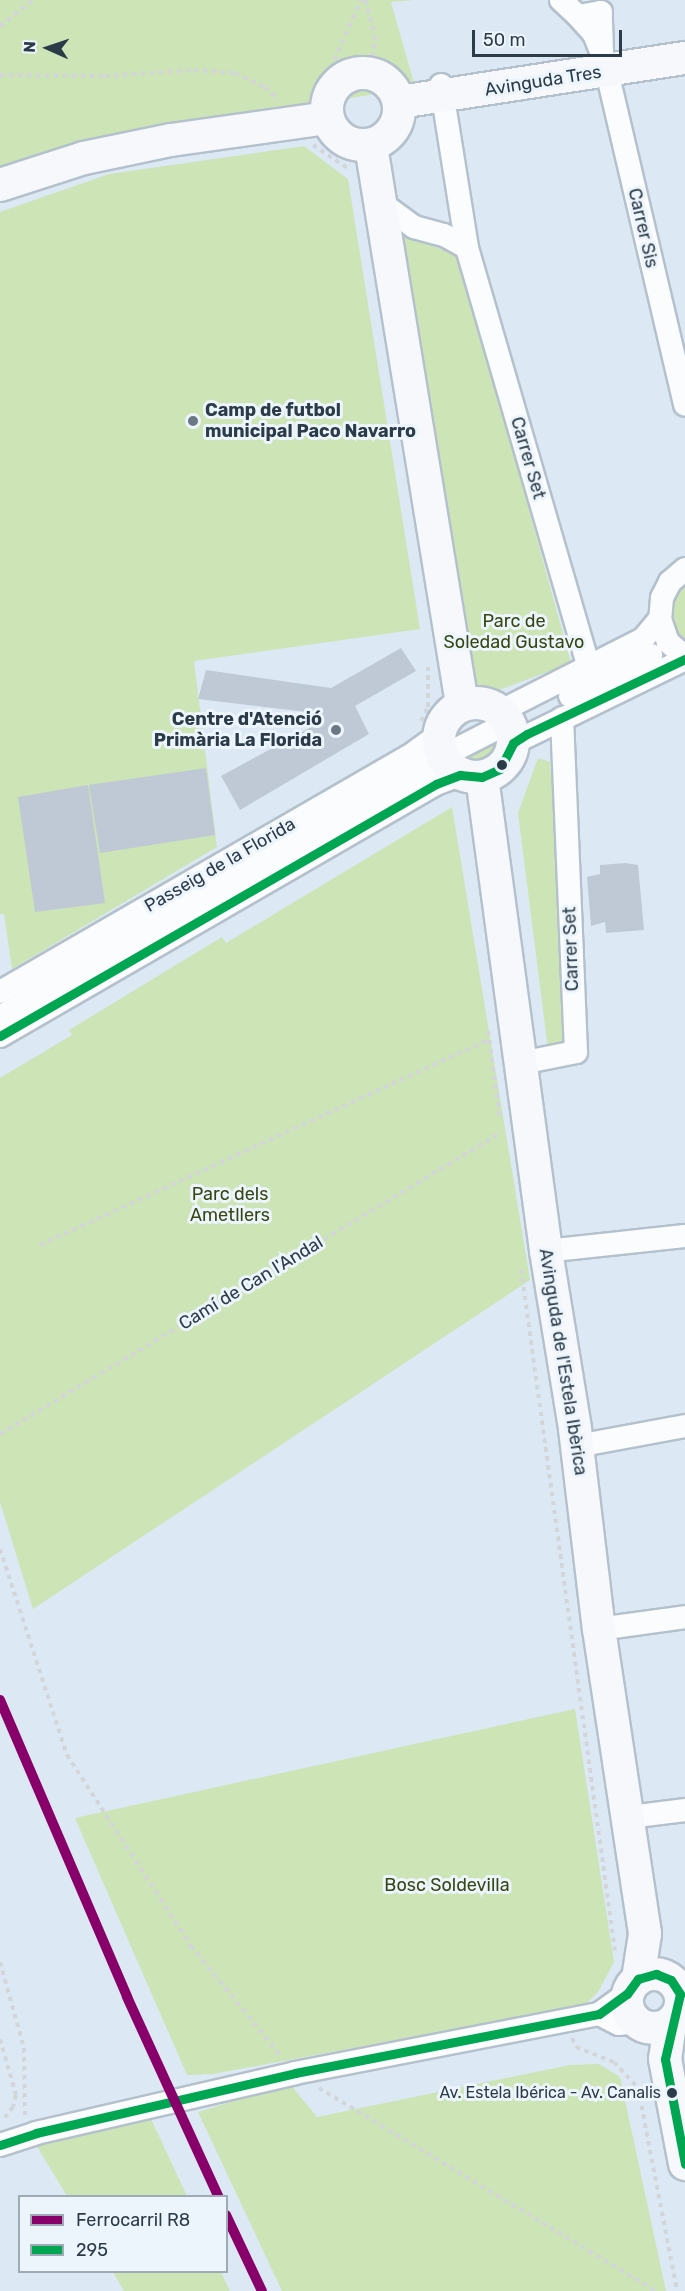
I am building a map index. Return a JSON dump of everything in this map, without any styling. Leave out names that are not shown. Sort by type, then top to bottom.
[{"type":"main road","name":"Avinguda Tres","points":[[400,102],[442,91],[604,61],[684,60]]},
{"type":"main road","points":[[371,73],[390,82],[400,102],[394,131],[371,146],[343,141],[327,118],[329,94],[345,76],[371,73]]},
{"type":"main road","points":[[0,185],[84,158],[292,118],[327,118]]},
{"type":"main road","points":[[371,146],[462,704]]},
{"type":"main road","points":[[479,702],[506,726],[500,769],[447,759],[450,711],[462,704],[479,702]]},
{"type":"main road","name":"Avinguda de l'Estela Ibèrica","points":[[447,759],[521,1063],[533,1256],[577,1446],[598,1629],[629,1817],[645,1946],[685,2164]]},
{"type":"street","points":[[561,0],[594,34],[604,61]]},
{"type":"street","points":[[578,16],[606,6],[604,61]]},
{"type":"street","name":"Carrer Sis","points":[[604,61],[685,405]]},
{"type":"street","name":"Carrer Set","points":[[442,91],[467,248],[589,669]]},
{"type":"street","points":[[380,202],[414,227],[444,235],[467,248]]},
{"type":"street","points":[[506,726],[562,718],[685,658],[668,642],[660,619],[662,598],[670,582],[685,569]]},
{"type":"street","points":[[506,726],[589,669],[644,639],[660,619]]},
{"type":"street","points":[[506,726],[651,655]]},
{"type":"street","name":"Carrer Set","points":[[521,1063],[576,1052],[562,718]]},
{"type":"street","points":[[0,1036],[436,784],[447,759]]},
{"type":"street","name":"Passeig de la Florida","points":[[0,992],[447,759]]},
{"type":"street","name":"Passeig de la Florida","points":[[0,1017],[447,759]]},
{"type":"street","points":[[533,1256],[685,1236]]},
{"type":"street","points":[[577,1446],[685,1425]]},
{"type":"street","points":[[598,1629],[685,1617]]},
{"type":"street","points":[[629,1817],[685,1810]]},
{"type":"street","points":[[0,2145],[28,2135],[288,2075],[599,2014],[656,1998]]},
{"type":"path","points":[[0,26],[33,0]]},
{"type":"path","points":[[363,0],[375,35],[371,73]]},
{"type":"path","points":[[292,118],[321,86],[363,0]]},
{"type":"path","points":[[0,75],[105,76],[194,70],[235,73],[265,87],[292,118],[296,140],[311,143],[353,173]]},
{"type":"path","points":[[428,657],[428,707],[408,738],[447,759]]},
{"type":"path","points":[[488,1028],[504,1144]]},
{"type":"path","points":[[40,1245],[489,1039]]},
{"type":"path","name":"Camí de Can l'Andal","points":[[0,1434],[502,1132]]},
{"type":"path","points":[[533,1256],[656,1998]]},
{"type":"path","points":[[0,1549],[67,1755],[191,1946],[288,2075],[655,2291]]},
{"type":"path","points":[[0,1962],[25,2057],[28,2135]]},
{"type":"path","points":[[568,2020],[576,2047],[614,2061],[638,2088],[677,2291]]},
{"type":"path","points":[[0,2039],[16,2095],[14,2107],[0,2122]]},
{"type":"green space","points":[[0,0],[415,0],[391,2],[415,87],[125,137],[0,169]]},
{"type":"green space","name":"Camp de futbol municipal Paco Navarro","points":[[304,146],[348,179],[420,629],[194,661],[217,847],[12,969],[4,914],[0,914],[0,212],[109,174]]},
{"type":"green space","name":"Parc de Soledad Gustavo","points":[[403,232],[460,258],[571,663],[486,695],[474,686]]},
{"type":"green space","points":[[685,569],[685,657],[662,598]]},
{"type":"green space","points":[[438,735],[499,736],[493,755],[500,769],[482,777],[450,768],[442,758]]},
{"type":"green space","points":[[538,758],[550,762],[551,777],[558,784],[568,1046],[548,1049],[518,813]]},
{"type":"green space","name":"Parc dels Ametllers","points":[[452,807],[530,1280],[33,1609],[0,1502],[0,1078],[72,1035],[69,1030],[222,937],[226,943]]},
{"type":"green space","name":"Bosc Soldevilla","points":[[575,1709],[614,1962],[598,1992],[585,2005],[213,2074],[187,2075],[75,1818]]},
{"type":"green space","points":[[599,2064],[620,2077],[666,2291],[282,2291],[198,2112],[290,2084],[317,2117],[570,2065]]},
{"type":"green space","points":[[151,2119],[187,2195],[66,2195],[36,2145]]},
{"type":"green space","points":[[114,2273],[221,2273],[230,2291],[124,2291]]},
{"type":"building","name":"Centre d'Atenció Primària La Florida","points":[[401,648],[416,671],[355,706],[369,734],[240,810],[221,776],[313,726],[315,713],[198,699],[206,670],[331,688]]},
{"type":"building","points":[[206,768],[215,835],[100,853],[89,785]]},
{"type":"building","points":[[88,785],[105,903],[35,912],[18,797]]},
{"type":"building","points":[[625,863],[638,865],[644,930],[606,933],[605,922],[591,926],[587,877],[600,874],[600,865]]},
{"type":"rail line","name":"R8","points":[[0,1700],[127,1997],[218,2195]]},
{"type":"rail line","name":"R8","points":[[228,2219],[262,2291]]},
{"type":"transit line","name":"295","points":[[0,1036],[436,784],[460,775],[482,777],[500,769],[513,743],[527,734],[685,659]]},
{"type":"transit line","name":"295","points":[[0,2145],[36,2133],[295,2073],[599,2014],[627,1994],[638,1979],[656,1974],[671,1980],[680,1994],[665,2059],[685,2164]]},
{"type":"place","name":"Camp de futbol municipal Paco Navarro","points":[[193,421]]},
{"type":"place","name":"Centre d'Atenció Primària La Florida","points":[[336,730]]},
{"type":"place","name":"Av. Estela Ibérica - Av. Canalis","points":[[672,2093]]}]
